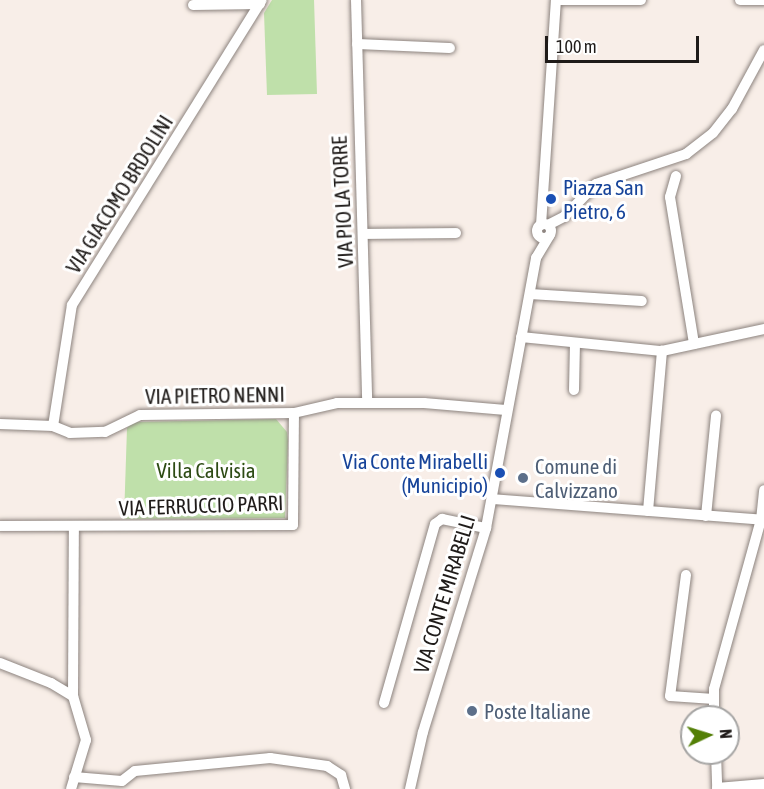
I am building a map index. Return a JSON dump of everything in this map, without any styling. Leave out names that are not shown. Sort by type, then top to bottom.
[{"type":"street","name":"VIA PIO LA TORRE","points":[[356,0],[367,402]]},
{"type":"street","points":[[546,229],[556,0],[641,0]]},
{"type":"street","points":[[740,0],[764,0]]},
{"type":"street","points":[[193,5],[261,2]]},
{"type":"street","name":"VIA GIACOMO BRDOLINI","points":[[53,426],[72,305],[261,2]]},
{"type":"street","points":[[357,44],[450,48]]},
{"type":"street","points":[[546,229],[564,217],[597,184],[686,154],[713,133],[732,109],[764,50]]},
{"type":"street","points":[[676,176],[670,197],[694,344]]},
{"type":"street","name":"VIA CONTE MIRABELLI","points":[[410,789],[423,732],[486,528],[506,410],[539,250],[546,229]]},
{"type":"street","points":[[364,234],[456,233]]},
{"type":"street","points":[[530,294],[642,301]]},
{"type":"street","points":[[521,337],[662,351],[764,329]]},
{"type":"street","points":[[574,390],[575,343]]},
{"type":"street","points":[[648,511],[662,351]]},
{"type":"street","name":"VIA PIETRO NENNI","points":[[0,424],[53,426],[70,433],[105,432],[150,414],[294,413],[312,406],[367,402],[506,410]]},
{"type":"street","name":"VIA FERRUCCIO PARRI","points":[[74,528],[293,525],[294,413]]},
{"type":"street","points":[[706,516],[716,415]]},
{"type":"street","points":[[714,705],[724,646],[762,520],[764,490]]},
{"type":"street","points":[[492,499],[762,520]]},
{"type":"street","points":[[384,703],[435,524],[442,519],[486,528]]},
{"type":"street","points":[[0,526],[74,528],[73,696],[86,740],[70,789]]},
{"type":"street","points":[[686,575],[670,696],[714,699]]},
{"type":"street","points":[[0,663],[51,682],[73,696]]},
{"type":"street","points":[[74,777],[122,785],[135,771],[270,758],[327,765],[341,776],[345,789]]},
{"type":"street","points":[[716,765],[717,789],[764,784]]},
{"type":"green space","points":[[272,0],[314,0],[317,94],[267,95],[264,13]]},
{"type":"green space","name":"Villa Calvisia","points":[[276,419],[287,432],[288,441],[285,518],[124,519],[127,428],[134,422]]},
{"type":"place","name":"Piazza San Pietro, 6","points":[[551,199]]},
{"type":"place","name":"Via Conte Mirabelli (Municipio)","points":[[500,473]]},
{"type":"place","name":"Comune di Calvizzano","points":[[523,478]]},
{"type":"place","name":"Poste Italiane","points":[[472,711]]}]
